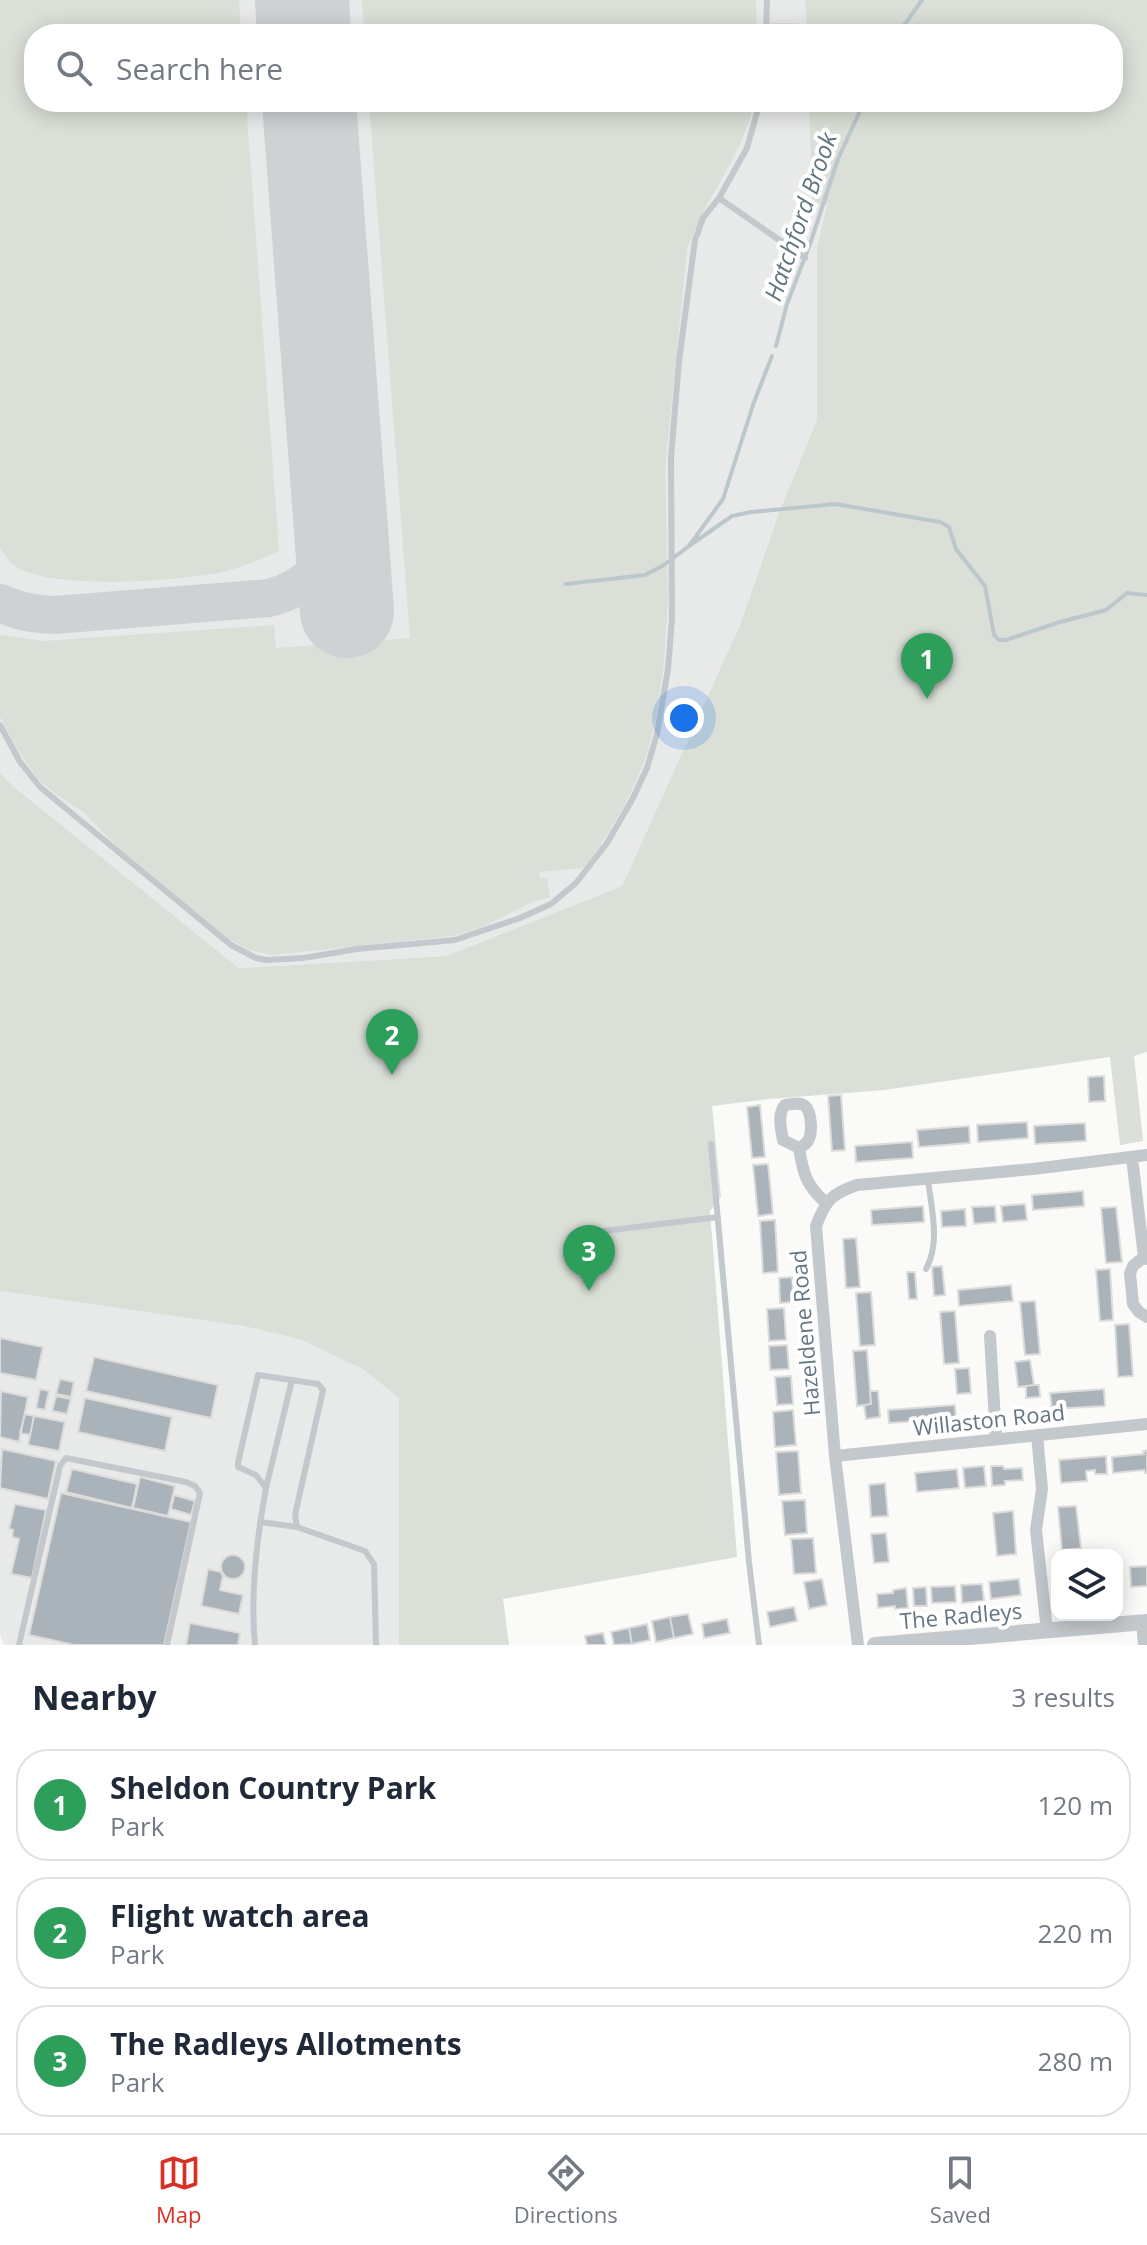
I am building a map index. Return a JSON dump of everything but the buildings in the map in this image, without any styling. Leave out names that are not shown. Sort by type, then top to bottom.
[{"type":"street","points":[[799,1148],[804,1176],[825,1202],[839,1191],[857,1185],[1147,1155]]},
{"type":"street","points":[[1132,1158],[1146,1258],[1133,1266],[1130,1273],[1133,1304],[1147,1317]]},
{"type":"street","name":"Hazeldene Road","points":[[825,1202],[816,1226],[835,1456],[858,1645]]},
{"type":"street","points":[[990,1336],[996,1438]]},
{"type":"street","name":"Willaston Road","points":[[835,1456],[1147,1424]]},
{"type":"street","points":[[1037,1435],[1042,1489],[1036,1530],[1047,1631]]},
{"type":"street","points":[[1144,1622],[1144,1645]]},
{"type":"street","name":"The Radleys","points":[[875,1645],[1144,1622]]},
{"type":"lane","points":[[766,24],[767,0]]},
{"type":"lane","points":[[0,725],[20,762],[40,787],[243,953],[267,960],[286,959],[455,940],[551,904],[576,883],[607,843],[642,781],[657,734],[668,669],[672,618],[672,442],[691,259],[703,218],[719,198],[747,148],[757,112]]},
{"type":"lane","points":[[719,198],[805,258]]},
{"type":"lane","points":[[711,1144],[759,1645]]},
{"type":"lane","points":[[926,1269],[933,1256],[935,1239],[928,1179]]},
{"type":"lane","points":[[604,1231],[718,1217]]},
{"type":"lane","points":[[266,1488],[256,1475],[238,1467],[258,1375],[318,1384],[323,1390],[295,1515],[297,1527]]},
{"type":"lane","points":[[255,1645],[252,1612],[260,1522],[292,1380]]},
{"type":"lane","points":[[19,1645],[60,1466],[66,1458],[186,1482],[195,1486],[200,1493],[167,1645]]},
{"type":"lane","points":[[260,1522],[297,1527],[365,1551],[374,1564],[376,1645]]},
{"type":"shaded area","points":[[0,0],[805,0],[806,24],[24,24],[24,112],[809,112],[812,201],[828,205],[817,247],[817,420],[780,510],[740,625],[622,886],[446,956],[239,968],[0,773]]},
{"type":"shaded area","points":[[0,0],[239,0],[240,24],[24,24],[24,112],[247,112],[279,551],[240,567],[208,575],[118,582],[57,579],[32,574],[13,564],[0,547]]},
{"type":"shaded area","points":[[362,0],[756,0],[757,24],[363,24]]},
{"type":"shaded area","points":[[805,0],[1147,0],[1147,1052],[1134,1056],[1143,1141],[1120,1145],[1110,1057],[884,1090],[712,1106],[721,1197],[710,1211],[737,1557],[503,1599],[509,1645],[399,1645],[399,1398],[364,1370],[302,1340],[243,1326],[0,1291],[0,773],[239,968],[446,956],[622,886],[740,625],[780,510],[817,420],[817,247],[827,206],[812,202],[809,112],[1123,112],[1123,24],[806,24]]},
{"type":"shaded area","points":[[370,112],[751,112],[738,147],[687,250],[665,469],[668,602],[664,661],[657,713],[647,754],[625,805],[589,863],[582,868],[539,872],[540,878],[547,877],[550,897],[532,902],[483,927],[452,936],[272,955],[249,950],[227,938],[116,846],[86,814],[37,778],[0,717],[0,635],[43,641],[274,625],[276,648],[410,638]]},
{"type":"shaded area","points":[[0,1291],[243,1326],[302,1340],[364,1370],[400,1398],[399,1645],[4,1645],[0,1635]]},
{"type":"waterway","name":"Hatchford Brook","points":[[905,24],[922,0]]},
{"type":"waterway","name":"Hatchford Brook","points":[[776,346],[787,304],[838,159],[859,112]]},
{"type":"waterway","name":"Hatchford Brook","points":[[566,584],[645,575],[689,546],[723,499],[772,356]]},
{"type":"waterway","points":[[689,546],[732,516],[751,512],[836,504],[940,522],[949,527],[956,549],[985,586],[994,635],[999,640],[1106,610],[1127,593],[1147,595]]},
{"type":"taxiway","points":[[0,603],[27,612],[55,615],[269,598],[295,588],[316,572],[331,551],[341,525]]},
{"type":"runway","points":[[302,0],[303,24]]},
{"type":"runway","points":[[310,112],[347,611]]},
{"type":"place","name":"Sheldon Country Park","points":[[927,699]]},
{"type":"place","name":"Flight watch area","points":[[392,1075]]},
{"type":"place","name":"The Radleys Allotments","points":[[589,1291]]}]
